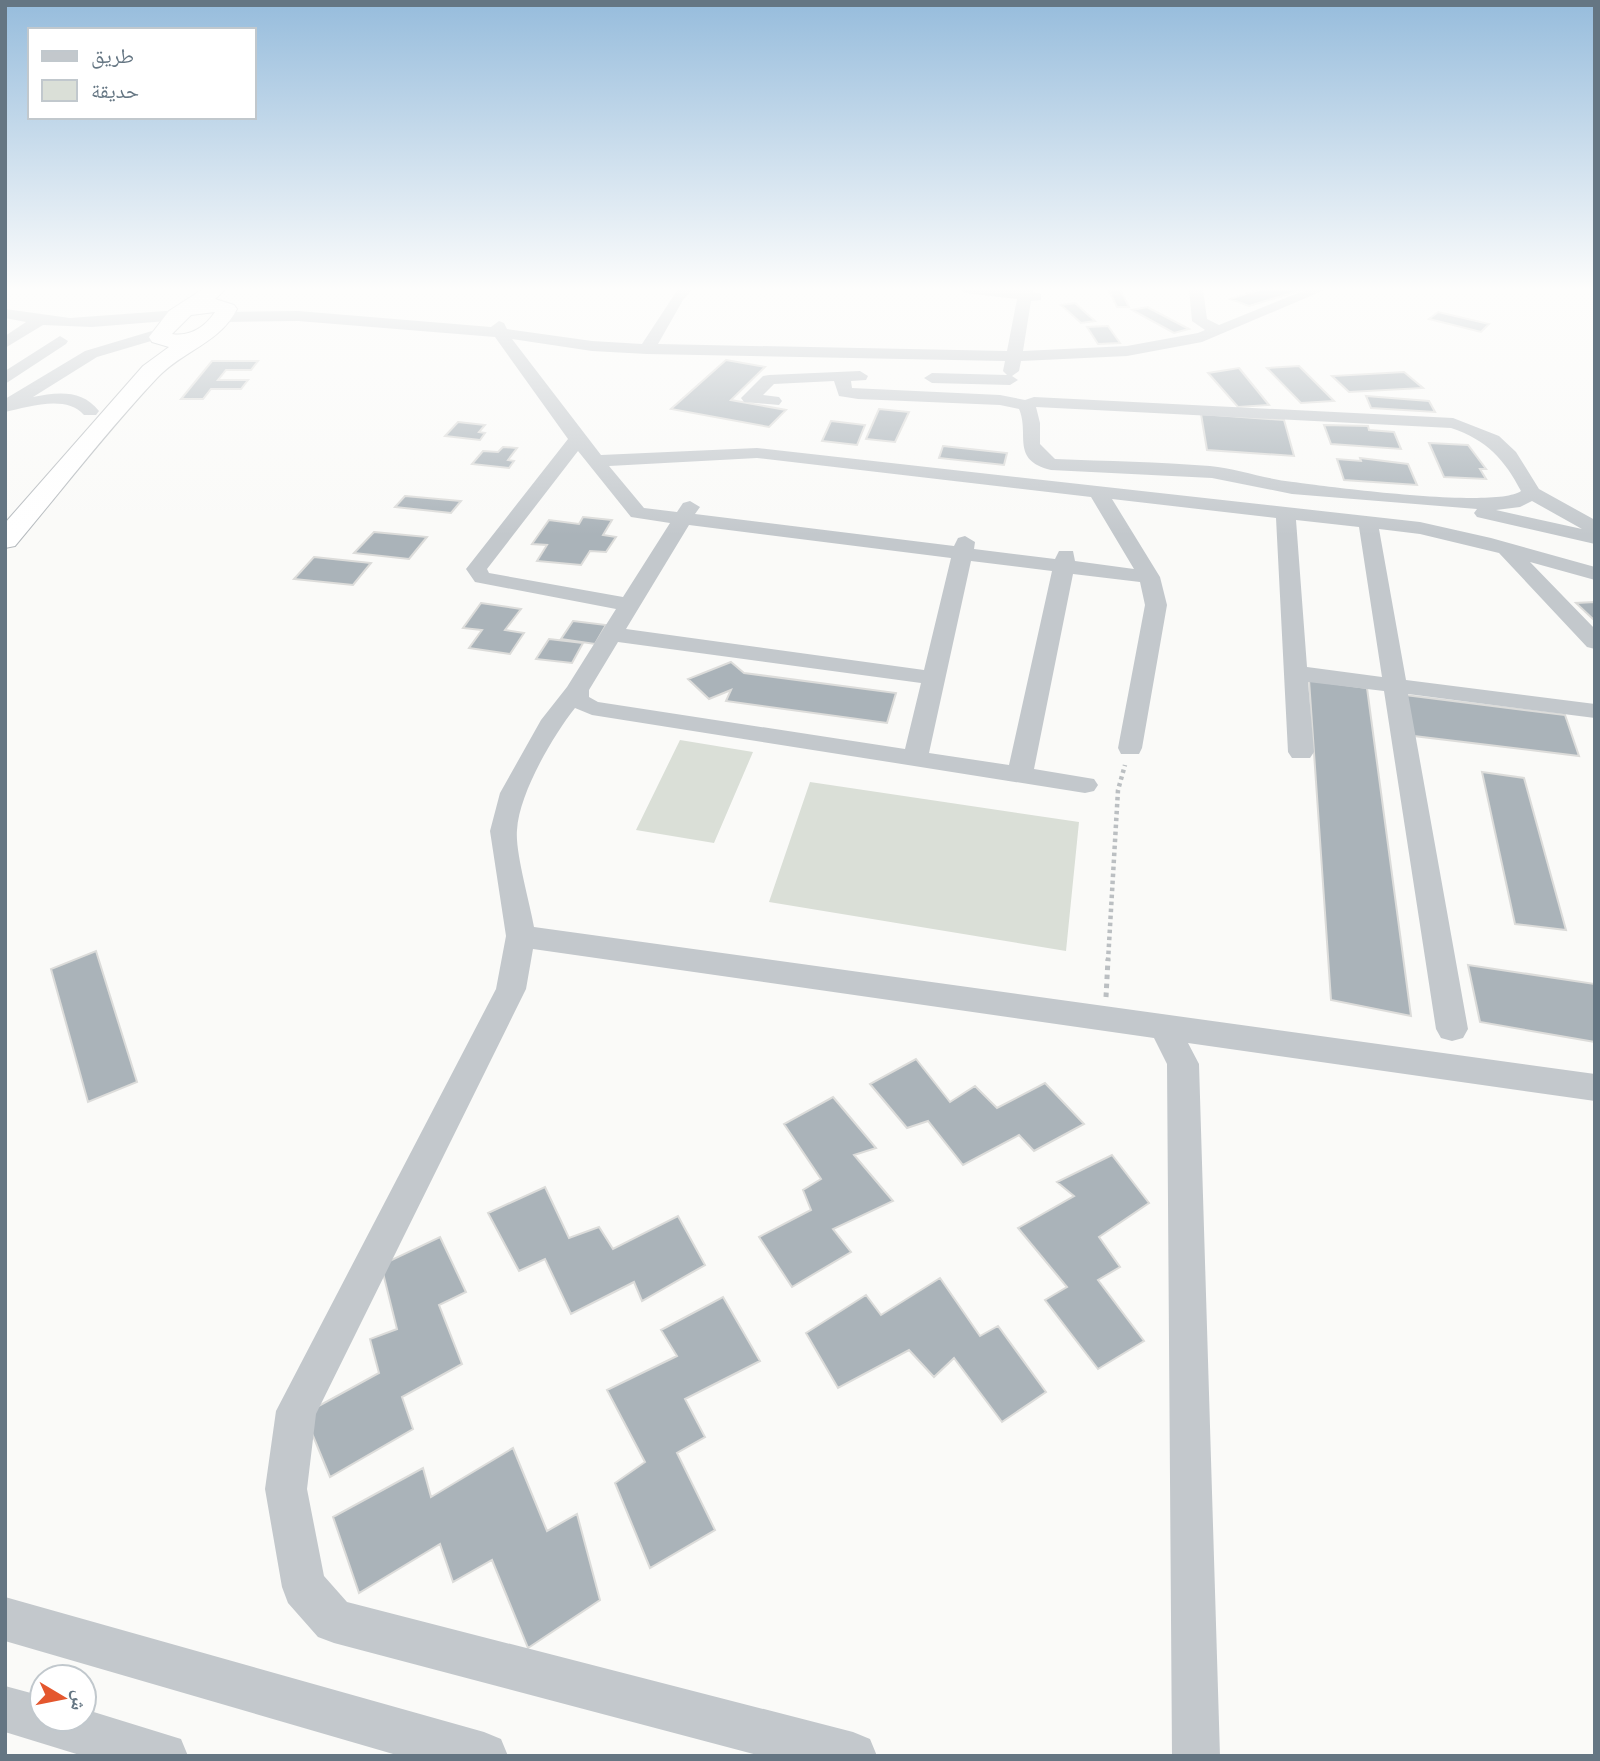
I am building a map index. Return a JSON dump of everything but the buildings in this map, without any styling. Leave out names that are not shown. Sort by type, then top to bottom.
[{"type":"highway","points":[[5,507],[127,371]]},
{"type":"highway","points":[[5,540],[153,371]]},
{"type":"street","points":[[5,408],[64,371]]},
{"type":"street","points":[[532,371],[578,439],[608,464],[749,460],[1287,518],[1420,528],[1505,548],[1595,574]]},
{"type":"street","points":[[535,371],[645,508],[680,525],[963,548],[1146,571]]},
{"type":"street","points":[[1012,371],[1011,396],[1025,403],[1030,412],[1029,448],[1036,456],[1051,464],[1212,472],[1292,488],[1434,502],[1494,504],[1520,501],[1531,493]]},
{"type":"street","points":[[1025,403],[1029,399],[1026,371]]},
{"type":"street","points":[[841,376],[845,392],[1453,423],[1474,429],[1502,444],[1513,458],[1531,493],[1595,528]]},
{"type":"street","points":[[773,401],[750,397],[769,380],[880,377]]},
{"type":"street","points":[[919,378],[1010,380]]},
{"type":"street","points":[[5,408],[44,400],[73,398],[86,404],[90,411]]},
{"type":"street","points":[[578,439],[476,569],[482,578],[621,620],[933,678]]},
{"type":"street","points":[[1100,497],[1146,571],[1156,605],[1130,748]]},
{"type":"street","points":[[1434,502],[1595,538]]},
{"type":"street","points":[[645,508],[680,525]]},
{"type":"street","points":[[1287,518],[1301,752]]},
{"type":"street","points":[[1368,523],[1452,1029]]},
{"type":"street","points":[[680,525],[577,690],[553,720],[513,793],[503,831],[521,936],[511,989],[296,1411],[286,1489],[304,1587],[334,1621],[853,1756]]},
{"type":"street","points":[[915,759],[963,548]]},
{"type":"street","points":[[1505,548],[1595,642]]},
{"type":"street","points":[[1020,775],[1065,561]]},
{"type":"street","points":[[1296,673],[1595,711]]},
{"type":"street","points":[[577,690],[577,700],[592,708],[1085,785]]},
{"type":"street","points":[[521,936],[1595,1088]]},
{"type":"street","points":[[1164,1027],[1183,1064],[1196,1756]]},
{"type":"street","points":[[5,1619],[484,1756]]},
{"type":"street","points":[[5,1709],[164,1756]]},
{"type":"path","points":[[1104,1019],[1118,790],[1130,748]]},
{"type":"green space","points":[[680,740],[753,752],[714,843],[636,830]]},
{"type":"green space","points":[[810,782],[1079,822],[1066,951],[769,902]]}]
